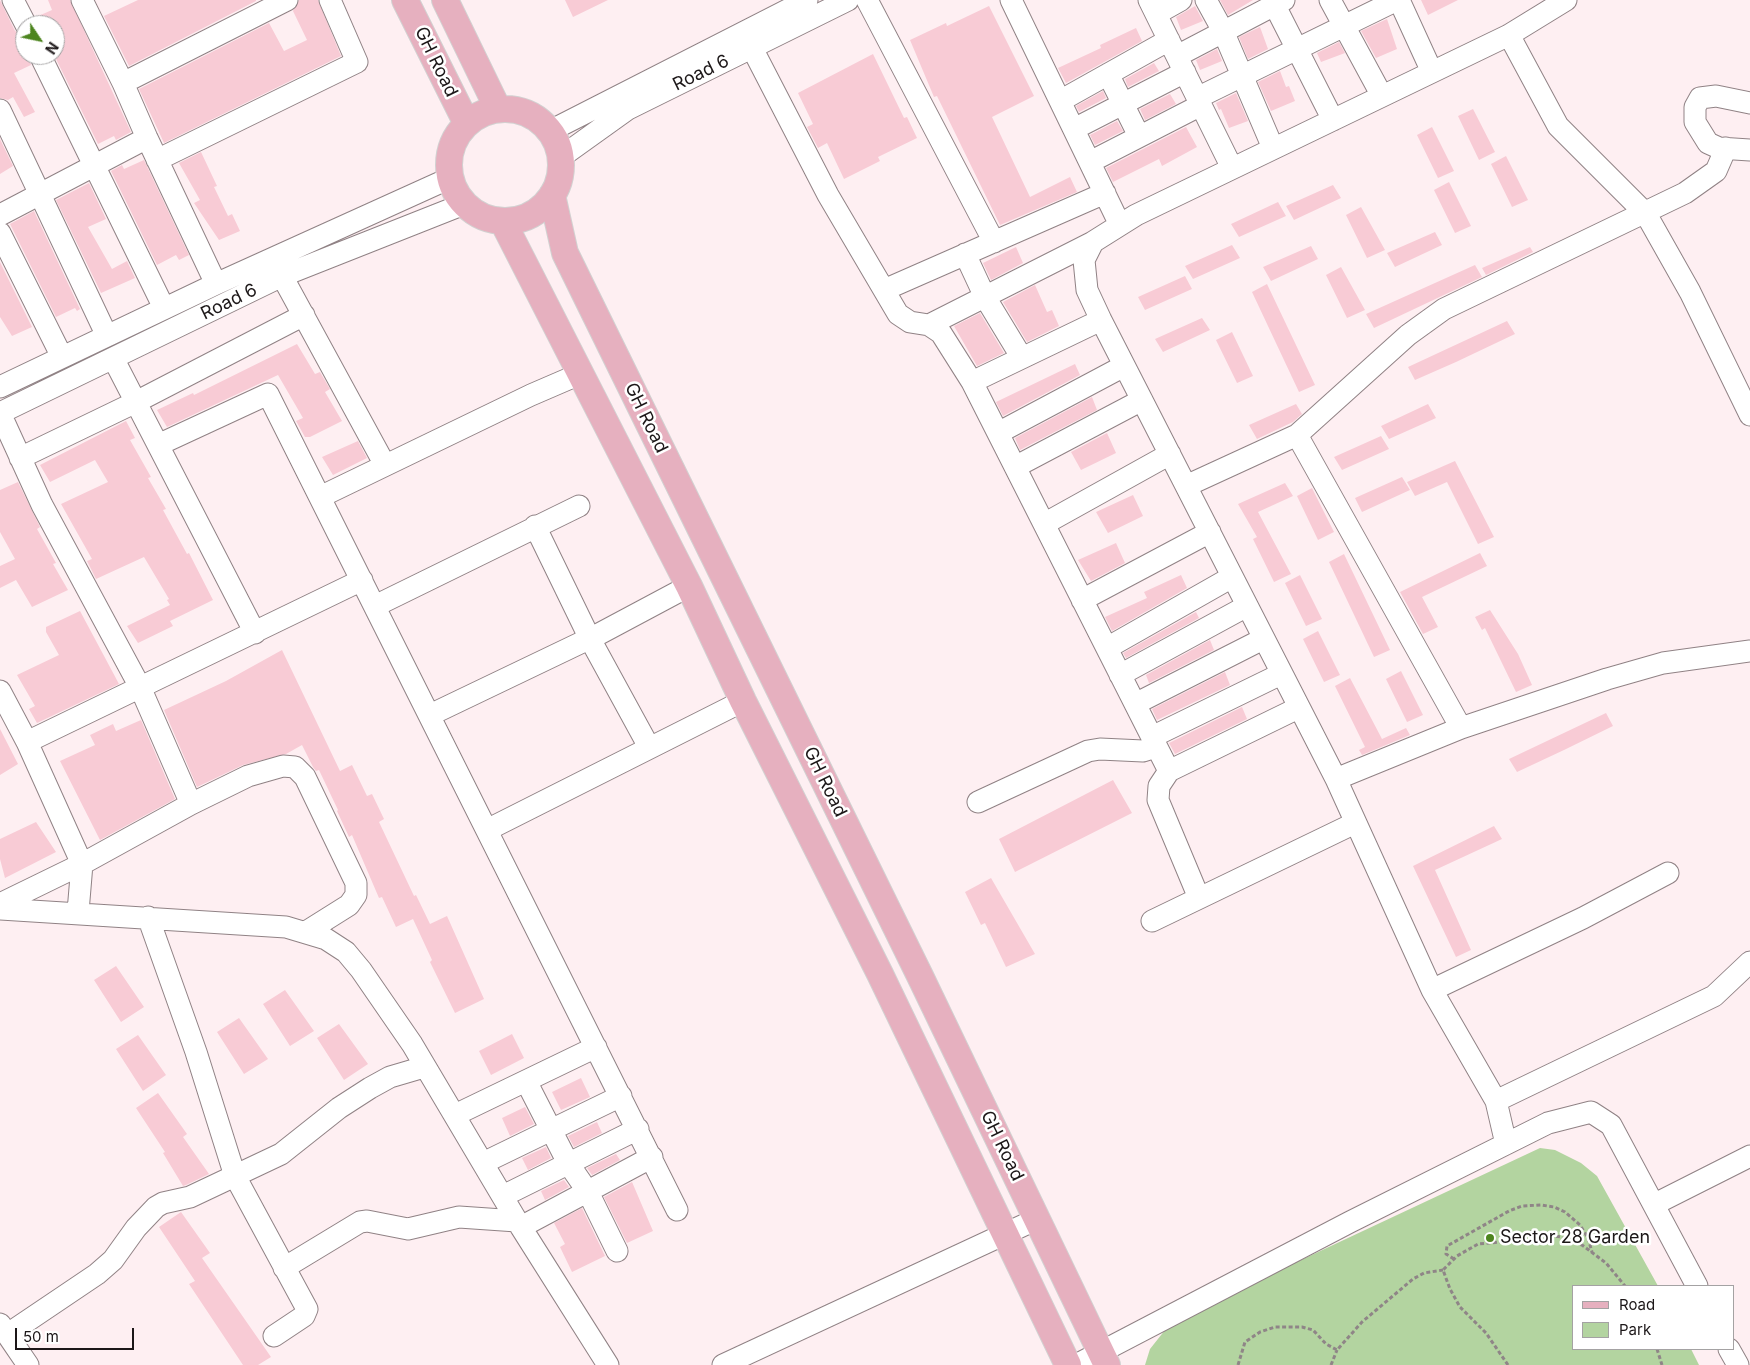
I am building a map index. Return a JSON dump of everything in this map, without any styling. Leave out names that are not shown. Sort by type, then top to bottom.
[{"type":"main road","name":"GH Road","points":[[405,0],[467,124]]},
{"type":"main road","name":"GH Road","points":[[445,0],[498,110]]},
{"type":"main road","points":[[498,110],[513,110],[527,114],[540,121],[550,131],[561,157],[561,170],[552,196],[540,210],[522,219],[503,222],[488,219],[475,213],[464,204],[455,192],[450,178],[449,158],[455,140],[467,124],[476,117],[498,110]]},
{"type":"main road","name":"GH Road","points":[[552,196],[565,253],[1104,1358]]},
{"type":"main road","name":"GH Road","points":[[503,222],[582,373],[689,586],[743,701],[880,974],[1068,1365]]},
{"type":"street","points":[[14,0],[21,15]]},
{"type":"street","points":[[123,83],[287,0]]},
{"type":"street","points":[[157,160],[357,62],[330,0]]},
{"type":"street","name":"Road 6","points":[[550,131],[807,0]]},
{"type":"street","name":"Road 6","points":[[561,157],[628,109],[848,0]]},
{"type":"street","points":[[867,0],[994,242]]},
{"type":"street","points":[[1011,0],[1120,225]]},
{"type":"street","points":[[1181,0],[1152,7],[1232,168]]},
{"type":"street","points":[[1206,0],[1224,31],[1273,148]]},
{"type":"street","points":[[1330,0],[1382,96]]},
{"type":"street","points":[[1090,162],[1139,136],[1242,74],[1398,0],[1432,72]]},
{"type":"street","points":[[929,325],[1093,242],[1120,225],[1232,168],[1509,35],[1566,0]]},
{"type":"street","points":[[86,1],[157,160],[216,284]]},
{"type":"street","points":[[1074,129],[1123,103],[1177,56],[1277,1],[1297,49],[1333,120]]},
{"type":"street","points":[[1509,35],[1558,126],[1646,214],[1690,292],[1750,416]]},
{"type":"street","points":[[752,48],[828,194],[898,314],[910,322],[929,325],[941,333],[972,382],[1169,771]]},
{"type":"street","points":[[1060,101],[1108,74],[1177,56]]},
{"type":"street","points":[[45,65],[164,308]]},
{"type":"street","points":[[1108,74],[1139,136]]},
{"type":"street","points":[[1750,103],[1716,96],[1700,98],[1695,108],[1695,122],[1701,135],[1708,143],[1726,148],[1750,150]]},
{"type":"street","points":[[0,110],[107,336]]},
{"type":"street","points":[[0,215],[147,138]]},
{"type":"street","points":[[1186,486],[1297,435],[1425,321],[1444,309],[1685,194],[1716,171],[1726,148]]},
{"type":"street","name":"Road 6","points":[[0,388],[164,308],[450,178]]},
{"type":"street","points":[[884,290],[1105,193]]},
{"type":"street","name":"Road 6","points":[[0,413],[282,276],[464,204]]},
{"type":"street","points":[[0,233],[62,357]]},
{"type":"street","points":[[1093,242],[1084,260],[1087,290],[1336,780],[1354,823],[1432,990],[1496,1101],[1506,1144]]},
{"type":"street","points":[[965,254],[985,297],[1022,358]]},
{"type":"street","points":[[282,276],[386,465]]},
{"type":"street","points":[[20,458],[136,402],[304,316]]},
{"type":"street","points":[[972,382],[1101,320]]},
{"type":"street","points":[[113,358],[254,633]]},
{"type":"street","points":[[998,433],[1124,366]]},
{"type":"street","points":[[320,497],[582,373]]},
{"type":"street","points":[[158,445],[268,394],[677,1210]]},
{"type":"street","points":[[1015,467],[1142,400]]},
{"type":"street","points":[[0,413],[42,505],[140,687],[191,804]]},
{"type":"street","points":[[1297,435],[1462,728]]},
{"type":"street","points":[[1044,524],[1170,454]]},
{"type":"street","points":[[375,606],[579,506]]},
{"type":"street","points":[[535,526],[590,639],[649,747]]},
{"type":"street","points":[[1082,600],[1210,532]]},
{"type":"street","points":[[1107,648],[1232,577]]},
{"type":"street","points":[[27,742],[362,580]]},
{"type":"street","points":[[430,715],[590,639],[689,586]]},
{"type":"street","points":[[1120,675],[1247,606]]},
{"type":"street","points":[[1135,704],[1263,638]]},
{"type":"street","points":[[1336,780],[1462,728],[1607,679],[1663,663],[1750,652]]},
{"type":"street","points":[[978,802],[1088,751],[1100,749],[1143,751],[1154,742],[1281,674]]},
{"type":"street","points":[[0,691],[27,742],[82,864],[78,912]]},
{"type":"street","points":[[487,830],[743,701]]},
{"type":"street","points":[[1199,898],[1158,800],[1159,786],[1169,771],[1298,708]]},
{"type":"street","points":[[0,904],[82,864],[191,804],[248,776],[283,766],[295,767],[304,777],[356,883],[356,895],[349,905],[306,932]]},
{"type":"street","points":[[1152,922],[1354,823]]},
{"type":"street","points":[[1432,990],[1583,918],[1668,873]]},
{"type":"street","points":[[0,909],[78,912],[286,927],[326,939],[346,952],[362,970],[412,1044],[519,1224],[608,1365]]},
{"type":"street","points":[[148,917],[196,1052],[235,1176],[307,1309],[307,1312],[274,1336]]},
{"type":"street","points":[[1496,1101],[1714,996],[1750,962]]},
{"type":"street","points":[[455,1115],[596,1047]]},
{"type":"street","points":[[25,1364],[4,1329],[98,1274],[156,1207],[164,1203],[190,1197],[281,1154],[339,1108],[370,1088],[390,1077],[424,1067]]},
{"type":"street","points":[[526,1081],[568,1164],[588,1192],[617,1251]]},
{"type":"street","points":[[483,1163],[621,1096]]},
{"type":"street","points":[[1076,1365],[1104,1358],[1548,1123],[1591,1112],[1611,1125],[1655,1204],[1696,1285]]},
{"type":"street","points":[[502,1196],[638,1129]]},
{"type":"street","points":[[1655,1204],[1750,1156]]},
{"type":"street","points":[[284,1268],[360,1222],[367,1221],[408,1230],[459,1217],[519,1224],[588,1192],[652,1157]]},
{"type":"street","points":[[723,1365],[1037,1219]]},
{"type":"street","points":[[1730,1350],[1738,1365]]},
{"type":"path","points":[[1454,1259],[1446,1254],[1447,1246],[1509,1211],[1522,1206],[1541,1205],[1554,1207],[1565,1212],[1580,1225],[1588,1238],[1592,1252]]},
{"type":"path","points":[[1331,1365],[1337,1350],[1362,1322],[1413,1279],[1424,1273],[1443,1270],[1454,1259],[1478,1244],[1500,1242],[1531,1232],[1561,1237],[1582,1245],[1592,1252],[1606,1264],[1624,1285]]},
{"type":"path","points":[[1443,1270],[1460,1307],[1486,1333],[1508,1365]]},
{"type":"path","points":[[1238,1365],[1245,1342],[1260,1332],[1275,1327],[1302,1327],[1313,1330],[1326,1344],[1337,1350]]},
{"type":"path","points":[[1657,1350],[1662,1365]]},
{"type":"green space","name":"Sector 28 Garden","points":[[1540,1148],[1555,1150],[1581,1163],[1597,1176],[1657,1285],[1572,1285],[1572,1350],[1692,1350],[1699,1365],[1145,1365],[1150,1349],[1173,1320]]},
{"type":"building","points":[[0,0],[15,31],[15,65],[31,65],[14,73],[35,112],[24,117],[13,97],[8,100],[0,98]]},
{"type":"building","points":[[48,0],[70,0],[131,132],[116,140],[114,136],[98,144],[59,65],[65,65],[65,15],[41,15],[52,10]]},
{"type":"building","points":[[138,0],[256,1],[129,66],[104,16]]},
{"type":"building","points":[[299,0],[318,0],[341,56],[164,143],[139,89],[269,23],[284,51],[307,40],[293,11]]},
{"type":"building","points":[[565,0],[608,0],[573,17]]},
{"type":"building","points":[[1220,0],[1253,0],[1228,15]]},
{"type":"building","points":[[1421,0],[1458,0],[1428,15]]},
{"type":"building","points":[[989,6],[1034,96],[992,117],[1030,197],[1070,177],[1077,192],[1000,225],[937,96],[934,97],[910,40],[946,23],[947,26]]},
{"type":"building","points":[[1195,6],[1203,21],[1181,30],[1176,17]]},
{"type":"building","points":[[1387,19],[1397,49],[1376,58],[1361,31]]},
{"type":"building","points":[[1260,27],[1268,49],[1248,59],[1239,37]]},
{"type":"building","points":[[1136,28],[1142,41],[1066,83],[1058,68],[1101,48],[1100,45]]},
{"type":"building","points":[[1339,42],[1345,53],[1321,62],[1317,53]]},
{"type":"building","points":[[1217,49],[1222,61],[1200,70],[1196,60]]},
{"type":"building","points":[[873,54],[904,118],[907,117],[917,138],[878,157],[880,161],[844,179],[827,143],[818,148],[807,127],[813,124],[798,93]]},
{"type":"building","points":[[1154,63],[1159,71],[1128,87],[1125,79]]},
{"type":"building","points":[[1280,71],[1286,87],[1289,86],[1295,101],[1271,111],[1258,82]]},
{"type":"building","points":[[1103,91],[1106,98],[1079,112],[1076,106]]},
{"type":"building","points":[[1236,93],[1248,121],[1229,128],[1221,109],[1219,110],[1216,103]]},
{"type":"building","points":[[1170,94],[1176,104],[1145,120],[1140,109]]},
{"type":"building","points":[[1473,109],[1495,152],[1479,160],[1458,116]]},
{"type":"building","points":[[1117,121],[1123,131],[1095,145],[1090,135]]},
{"type":"building","points":[[1186,127],[1197,147],[1162,166],[1159,159],[1113,182],[1106,168]]},
{"type":"building","points":[[1432,127],[1454,171],[1438,178],[1417,135]]},
{"type":"building","points":[[0,139],[13,166],[0,174]]},
{"type":"building","points":[[201,152],[217,186],[214,187],[228,216],[232,214],[240,231],[219,240],[194,203],[200,200],[179,163]]},
{"type":"building","points":[[1506,156],[1528,200],[1512,207],[1491,164]]},
{"type":"building","points":[[144,160],[189,255],[179,260],[176,255],[157,265],[111,171],[122,165],[124,169]]},
{"type":"building","points":[[1449,182],[1471,226],[1455,233],[1434,190]]},
{"type":"building","points":[[89,183],[106,219],[88,227],[112,269],[127,261],[135,278],[101,293],[56,200]]},
{"type":"building","points":[[1333,185],[1341,198],[1294,220],[1286,206]]},
{"type":"building","points":[[1278,202],[1286,216],[1239,237],[1231,224]]},
{"type":"building","points":[[1361,207],[1385,250],[1367,258],[1346,215]]},
{"type":"building","points":[[34,211],[80,309],[77,311],[75,308],[56,317],[10,224]]},
{"type":"building","points":[[1435,232],[1442,245],[1395,267],[1387,253]]},
{"type":"building","points":[[1232,245],[1240,258],[1193,279],[1185,266]]},
{"type":"building","points":[[1311,246],[1318,259],[1271,281],[1263,267]]},
{"type":"building","points":[[1016,247],[1023,263],[991,280],[983,263]]},
{"type":"building","points":[[1530,247],[1533,252],[1486,275],[1482,268]]},
{"type":"building","points":[[0,262],[32,327],[12,336],[0,317]]},
{"type":"building","points":[[1475,265],[1482,277],[1374,328],[1366,314]]},
{"type":"building","points":[[1341,267],[1365,310],[1347,318],[1326,275]]},
{"type":"building","points":[[1185,276],[1192,289],[1145,310],[1138,297]]},
{"type":"building","points":[[1267,284],[1315,385],[1299,392],[1252,292]]},
{"type":"building","points":[[1035,285],[1047,312],[1052,310],[1059,326],[1027,342],[1003,302]]},
{"type":"building","points":[[980,313],[1004,353],[977,366],[954,326]]},
{"type":"building","points":[[1202,318],[1210,330],[1163,352],[1155,339]]},
{"type":"building","points":[[1507,321],[1515,334],[1415,380],[1408,367]]},
{"type":"building","points":[[1232,332],[1253,376],[1237,383],[1216,340]]},
{"type":"building","points":[[297,344],[315,374],[320,372],[330,389],[325,392],[342,421],[310,437],[305,437],[296,421],[303,418],[278,375],[167,427],[157,410],[193,393],[194,395]]},
{"type":"building","points":[[1075,364],[1080,375],[1003,416],[996,402]]},
{"type":"building","points":[[1092,397],[1097,410],[1020,450],[1015,438]]},
{"type":"building","points":[[1296,404],[1302,414],[1293,422],[1257,439],[1249,425]]},
{"type":"building","points":[[1428,404],[1436,418],[1389,439],[1381,426]]},
{"type":"building","points":[[126,421],[135,438],[130,440],[151,477],[148,478],[166,509],[163,510],[187,554],[189,553],[213,600],[170,621],[173,626],[138,643],[127,626],[170,605],[167,600],[169,599],[144,557],[96,579],[87,561],[92,559],[61,504],[108,482],[95,460],[50,482],[40,465]]},
{"type":"building","points":[[1107,433],[1116,453],[1081,470],[1071,452]]},
{"type":"building","points":[[1381,436],[1389,449],[1342,470],[1334,457]]},
{"type":"building","points":[[358,441],[367,458],[333,475],[322,457]]},
{"type":"building","points":[[1455,461],[1494,537],[1478,544],[1447,482],[1415,496],[1407,482]]},
{"type":"building","points":[[1402,477],[1410,490],[1362,512],[1355,498]]},
{"type":"building","points":[[18,482],[40,527],[37,529],[56,563],[53,564],[68,590],[32,607],[16,580],[0,588],[0,566],[15,559],[0,532],[0,490]]},
{"type":"building","points":[[1285,483],[1293,496],[1258,512],[1291,574],[1274,582],[1253,539],[1257,537],[1238,504]]},
{"type":"building","points":[[1312,488],[1334,532],[1318,540],[1297,496]]},
{"type":"building","points":[[1133,495],[1143,516],[1108,533],[1096,512]]},
{"type":"building","points":[[1116,543],[1125,563],[1091,581],[1078,560]]},
{"type":"building","points":[[1480,553],[1487,566],[1422,597],[1438,627],[1423,634],[1400,592]]},
{"type":"building","points":[[1344,554],[1390,650],[1374,657],[1329,562]]},
{"type":"building","points":[[1181,575],[1187,588],[1112,631],[1105,617],[1147,598],[1144,592]]},
{"type":"building","points":[[1300,575],[1322,619],[1306,626],[1285,583]]},
{"type":"building","points":[[1490,610],[1518,654],[1532,685],[1516,692],[1485,628],[1482,630],[1475,617]]},
{"type":"building","points":[[80,611],[119,684],[37,723],[29,709],[35,706],[17,675],[59,655],[46,632],[46,627]]},
{"type":"building","points":[[1196,612],[1199,618],[1126,658],[1123,653]]},
{"type":"building","points":[[1318,631],[1340,675],[1324,682],[1303,639]]},
{"type":"building","points":[[1210,640],[1214,650],[1149,683],[1146,675]]},
{"type":"building","points":[[282,650],[340,771],[352,765],[367,796],[372,794],[384,819],[379,822],[414,896],[416,895],[430,924],[447,916],[484,999],[455,1013],[430,962],[432,960],[413,919],[396,927],[382,897],[379,898],[352,835],[349,837],[319,770],[316,771],[313,767],[302,745],[286,754],[243,765],[197,787],[164,710],[226,681]]},
{"type":"building","points":[[1401,671],[1423,715],[1407,722],[1386,679]]},
{"type":"building","points":[[1225,672],[1230,685],[1157,720],[1152,709]]},
{"type":"building","points":[[1350,678],[1382,739],[1406,728],[1410,735],[1362,755],[1359,750],[1365,747],[1335,686]]},
{"type":"building","points":[[1242,707],[1247,719],[1175,754],[1169,743]]},
{"type":"building","points":[[1606,713],[1613,726],[1564,750],[1517,772],[1509,759]]},
{"type":"building","points":[[141,720],[175,799],[100,840],[60,761],[95,745],[90,735],[113,724],[116,731]]},
{"type":"building","points":[[0,729],[18,764],[0,775]]},
{"type":"building","points":[[1113,780],[1132,813],[1015,872],[999,839]]},
{"type":"building","points":[[36,822],[56,852],[5,878],[0,859],[0,839]]},
{"type":"building","points":[[1494,826],[1502,839],[1435,870],[1471,950],[1456,957],[1413,866]]},
{"type":"building","points":[[991,878],[1035,954],[1006,967],[985,923],[981,925],[965,892]]},
{"type":"building","points":[[116,966],[144,1007],[121,1022],[94,980]]},
{"type":"building","points":[[285,990],[314,1031],[290,1046],[263,1004]]},
{"type":"building","points":[[239,1018],[268,1059],[244,1074],[217,1032]]},
{"type":"building","points":[[339,1024],[368,1064],[344,1080],[317,1038]]},
{"type":"building","points":[[512,1034],[524,1058],[491,1075],[479,1051]]},
{"type":"building","points":[[138,1035],[166,1075],[143,1091],[116,1049]]},
{"type":"building","points":[[581,1078],[590,1097],[561,1110],[552,1092]]},
{"type":"building","points":[[158,1093],[187,1134],[183,1137],[209,1174],[183,1186],[163,1153],[165,1152],[136,1108]]},
{"type":"building","points":[[525,1107],[534,1124],[510,1136],[502,1118]]},
{"type":"building","points":[[597,1122],[602,1133],[574,1147],[568,1136]]},
{"type":"building","points":[[546,1147],[551,1158],[528,1170],[522,1158]]},
{"type":"building","points":[[616,1154],[620,1160],[592,1175],[587,1168]]},
{"type":"building","points":[[564,1180],[569,1187],[545,1200],[541,1191]]},
{"type":"building","points":[[632,1182],[653,1231],[627,1243],[604,1197]]},
{"type":"building","points":[[582,1208],[605,1256],[572,1272],[560,1247],[565,1244],[554,1223]]},
{"type":"building","points":[[181,1212],[210,1253],[202,1258],[271,1357],[258,1365],[243,1365],[189,1284],[195,1281],[159,1227]]},
{"type":"place","name":"Sector 28 Garden","points":[[1490,1238]]}]
